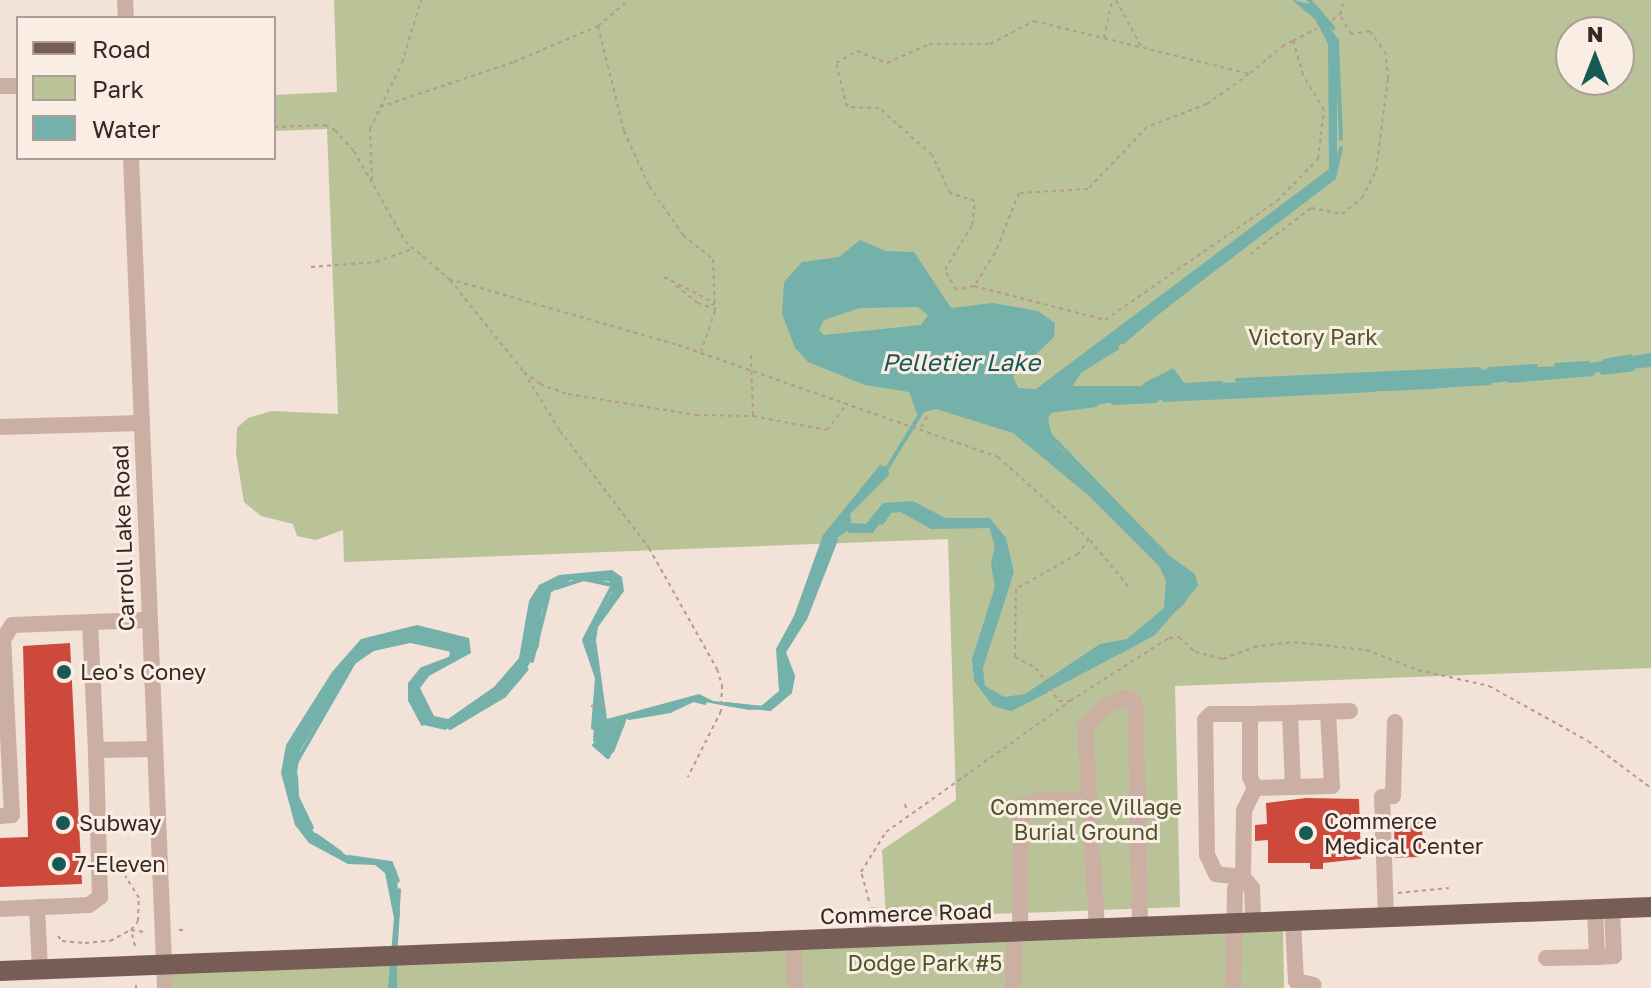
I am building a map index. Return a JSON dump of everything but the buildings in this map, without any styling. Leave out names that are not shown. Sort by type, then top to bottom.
[{"type":"main road","name":"Commerce Road","points":[[0,971],[1651,907]]},
{"type":"street","name":"Carroll Lake Road","points":[[131,160],[147,620],[165,988]]},
{"type":"street","points":[[0,427],[142,423]]},
{"type":"street","points":[[0,816],[12,815],[2,669],[3,640],[12,625],[147,620]]},
{"type":"street","points":[[0,909],[89,905],[100,897],[90,623]]},
{"type":"street","points":[[1097,929],[1085,728],[1103,707],[1125,698],[1133,701],[1136,713],[1140,928]]},
{"type":"street","points":[[1243,877],[1216,874],[1209,863],[1205,720],[1211,714],[1350,711]]},
{"type":"street","points":[[1255,788],[1332,786],[1328,712]]},
{"type":"street","points":[[1290,713],[1293,787]]},
{"type":"street","points":[[1250,714],[1250,777],[1255,788]]},
{"type":"street","points":[[1386,918],[1382,797],[1393,796],[1395,722]]},
{"type":"street","points":[[96,750],[153,749]]},
{"type":"street","points":[[1233,988],[1252,888],[1243,877],[1245,805],[1255,788]]},
{"type":"street","points":[[1013,988],[1018,932],[1021,806],[1042,799],[1088,800]]},
{"type":"street","points":[[37,907],[40,970]]},
{"type":"street","points":[[1546,958],[1614,956],[1604,909]]},
{"type":"street","points":[[873,915],[874,938]]},
{"type":"street","points":[[1293,922],[1296,981],[1314,985]]},
{"type":"street","points":[[794,941],[795,988]]},
{"type":"path","points":[[373,183],[370,129],[402,63],[421,0]]},
{"type":"path","points":[[380,107],[514,62],[598,26],[629,0]]},
{"type":"path","points":[[1104,39],[1114,0]]},
{"type":"path","points":[[1114,0],[1143,49]]},
{"type":"path","points":[[1332,20],[1340,15],[1344,0]]},
{"type":"path","points":[[1250,254],[1311,208],[1342,214],[1362,198],[1376,170],[1388,79],[1386,54],[1370,31],[1351,34],[1340,15]]},
{"type":"path","points":[[1249,74],[1034,21],[990,44],[929,44],[887,63],[857,51],[836,63],[847,107],[879,108],[932,155],[950,193],[975,201],[972,225],[945,270],[956,290],[974,286],[1105,320],[1277,201],[1318,159],[1324,110],[1303,75],[1293,41]]},
{"type":"path","points":[[598,26],[624,131],[649,186],[683,235],[713,259],[715,303],[701,354]]},
{"type":"path","points":[[974,286],[995,253],[1019,193],[1088,189],[1147,127],[1207,104],[1293,41],[1317,28]]},
{"type":"path","points":[[276,127],[325,125],[335,130],[373,183],[412,249],[449,279],[524,372],[560,431],[649,548],[707,647],[723,693],[721,711],[688,777]]},
{"type":"path","points":[[311,267],[376,262],[412,249]]},
{"type":"path","points":[[664,277],[698,303],[709,307],[715,303]]},
{"type":"path","points":[[449,279],[701,354],[998,457],[1089,539],[1131,590]]},
{"type":"path","points":[[675,285],[715,303]]},
{"type":"path","points":[[751,355],[753,416]]},
{"type":"path","points":[[524,372],[540,384],[568,394],[696,415],[753,416],[827,430],[846,404]]},
{"type":"path","points":[[921,428],[928,416]]},
{"type":"path","points":[[1070,701],[1059,701],[1042,675],[1015,657],[1016,589],[1078,554],[1089,539]]},
{"type":"path","points":[[873,915],[861,872],[886,832],[908,813],[1070,701],[1169,638],[1179,637],[1195,652],[1223,659],[1254,647],[1294,642],[1366,650],[1418,670],[1489,686],[1588,741],[1651,788]]},
{"type":"path","points":[[591,706],[607,703]]},
{"type":"path","points":[[905,804],[908,813]]},
{"type":"path","points":[[58,936],[62,941],[110,941],[131,930],[138,921],[139,898],[125,876]]},
{"type":"path","points":[[1385,892],[1449,888]]},
{"type":"path","points":[[131,930],[145,932]]},
{"type":"path","points":[[131,930],[135,946]]},
{"type":"path","points":[[179,930],[185,930]]},
{"type":"green space","name":"Victory Park","points":[[334,0],[1651,0],[1651,668],[1175,686],[1180,907],[886,918],[882,850],[956,800],[948,539],[344,562],[343,530],[316,540],[297,536],[293,524],[261,516],[244,502],[236,453],[237,428],[248,418],[272,411],[338,414],[327,129],[276,131],[276,95],[337,92]]},
{"type":"green space","name":"Dodge Park #5","points":[[1283,927],[1284,988],[166,988],[166,967]]},
{"type":"water","name":"Pelletier Lake","points":[[1292,0],[1315,5],[1337,38],[1337,175],[1112,351],[1080,371],[1069,388],[1134,389],[1173,371],[1183,385],[1577,365],[1651,353],[1651,367],[1432,389],[1116,402],[1050,411],[1047,428],[1057,446],[1169,558],[1193,575],[1196,585],[1184,604],[1138,644],[1015,709],[994,704],[980,689],[973,670],[997,587],[993,529],[985,524],[932,527],[901,510],[890,511],[874,531],[847,531],[837,538],[805,619],[784,652],[793,684],[781,701],[770,709],[749,710],[694,700],[670,711],[627,718],[614,752],[606,758],[593,741],[597,678],[584,640],[612,592],[609,581],[571,580],[550,593],[542,611],[539,646],[521,679],[504,696],[445,730],[424,725],[413,709],[408,688],[418,671],[451,658],[452,649],[411,641],[367,652],[354,662],[300,751],[295,789],[313,831],[325,844],[354,859],[383,861],[396,869],[400,911],[395,988],[388,988],[394,918],[385,873],[375,865],[348,864],[309,843],[295,825],[281,773],[286,745],[332,672],[361,639],[417,625],[469,638],[471,653],[429,676],[420,688],[434,716],[448,719],[494,687],[519,658],[529,601],[539,585],[559,575],[612,570],[622,577],[624,591],[598,627],[596,640],[607,719],[699,694],[713,701],[761,706],[779,691],[776,649],[794,616],[823,535],[880,465],[888,467],[889,475],[850,514],[851,523],[866,524],[883,503],[913,501],[945,518],[990,518],[1006,538],[1014,572],[983,668],[985,686],[1004,697],[1025,694],[1100,644],[1127,639],[1164,608],[1166,581],[1159,566],[1088,495],[1013,433],[936,409],[917,414],[909,392],[865,385],[808,362],[795,348],[782,314],[784,282],[802,262],[839,257],[860,240],[885,251],[914,252],[951,308],[993,303],[1038,311],[1055,323],[1054,337],[1013,376],[1018,388],[1036,389],[1329,169],[1328,44],[1315,19]],"holes":[[[918,307],[928,315],[921,325],[824,335],[819,330],[824,320],[860,308]]]},
{"type":"waterway","points":[[1309,0],[1333,28]]},
{"type":"waterway","points":[[1337,40],[1341,139]]},
{"type":"waterway","points":[[1172,301],[1334,178],[1341,148]]},
{"type":"waterway","points":[[1123,342],[1159,311]]},
{"type":"waterway","points":[[1117,348],[1080,371],[1069,388],[1138,388]]},
{"type":"waterway","points":[[1604,361],[1631,356]]},
{"type":"waterway","points":[[1556,365],[1588,363]]},
{"type":"waterway","points":[[1489,369],[1536,366]]},
{"type":"waterway","points":[[1237,380],[1480,369]]},
{"type":"waterway","points":[[1602,373],[1633,369]]},
{"type":"waterway","points":[[1146,384],[1173,371],[1183,385],[1221,383]]},
{"type":"waterway","points":[[1510,381],[1593,374]]},
{"type":"waterway","points":[[1387,389],[1490,383]]},
{"type":"waterway","points":[[1164,400],[1375,390]]},
{"type":"waterway","points":[[1113,403],[1156,401]]},
{"type":"waterway","points":[[1054,686],[1153,634],[1196,585],[1193,575],[1169,558],[1050,435],[1045,418],[1050,411],[1096,405]]},
{"type":"waterway","points":[[888,467],[921,413]]},
{"type":"waterway","points":[[882,523],[890,511],[901,510],[932,527],[991,526],[997,547],[993,563],[997,587],[974,660],[976,680],[994,704],[1011,709],[1046,691]]},
{"type":"waterway","points":[[850,531],[872,531]]},
{"type":"waterway","points":[[726,704],[770,709],[790,692],[793,676],[784,652],[805,619],[836,540]]},
{"type":"waterway","points":[[556,588],[584,579],[613,585],[584,640],[597,678],[593,728]]},
{"type":"waterway","points":[[532,661],[549,594]]},
{"type":"waterway","points":[[296,763],[354,662],[373,649],[411,641],[452,650],[451,658],[422,669],[410,684],[410,700],[423,724]]},
{"type":"waterway","points":[[450,728],[504,696],[527,669]]},
{"type":"waterway","points":[[629,718],[670,711],[694,700],[705,703]]},
{"type":"waterway","points":[[594,745],[608,757],[623,723]]},
{"type":"waterway","points":[[296,776],[297,797],[312,828]]},
{"type":"waterway","points":[[316,835],[341,853]]},
{"type":"waterway","points":[[349,857],[391,863],[398,881]]},
{"type":"waterway","points":[[395,949],[399,890]]},
{"type":"waterway","points":[[395,962],[395,988]]},
{"type":"place","name":"Leo's Coney","points":[[64,672]]},
{"type":"place","name":"Subway","points":[[63,823]]},
{"type":"place","name":"Commerce Medical Center","points":[[1306,833]]},
{"type":"place","name":"7-Eleven","points":[[59,864]]},
{"type":"park label","name":"Commerce Village Burial Ground","points":[[1086,818]]}]
